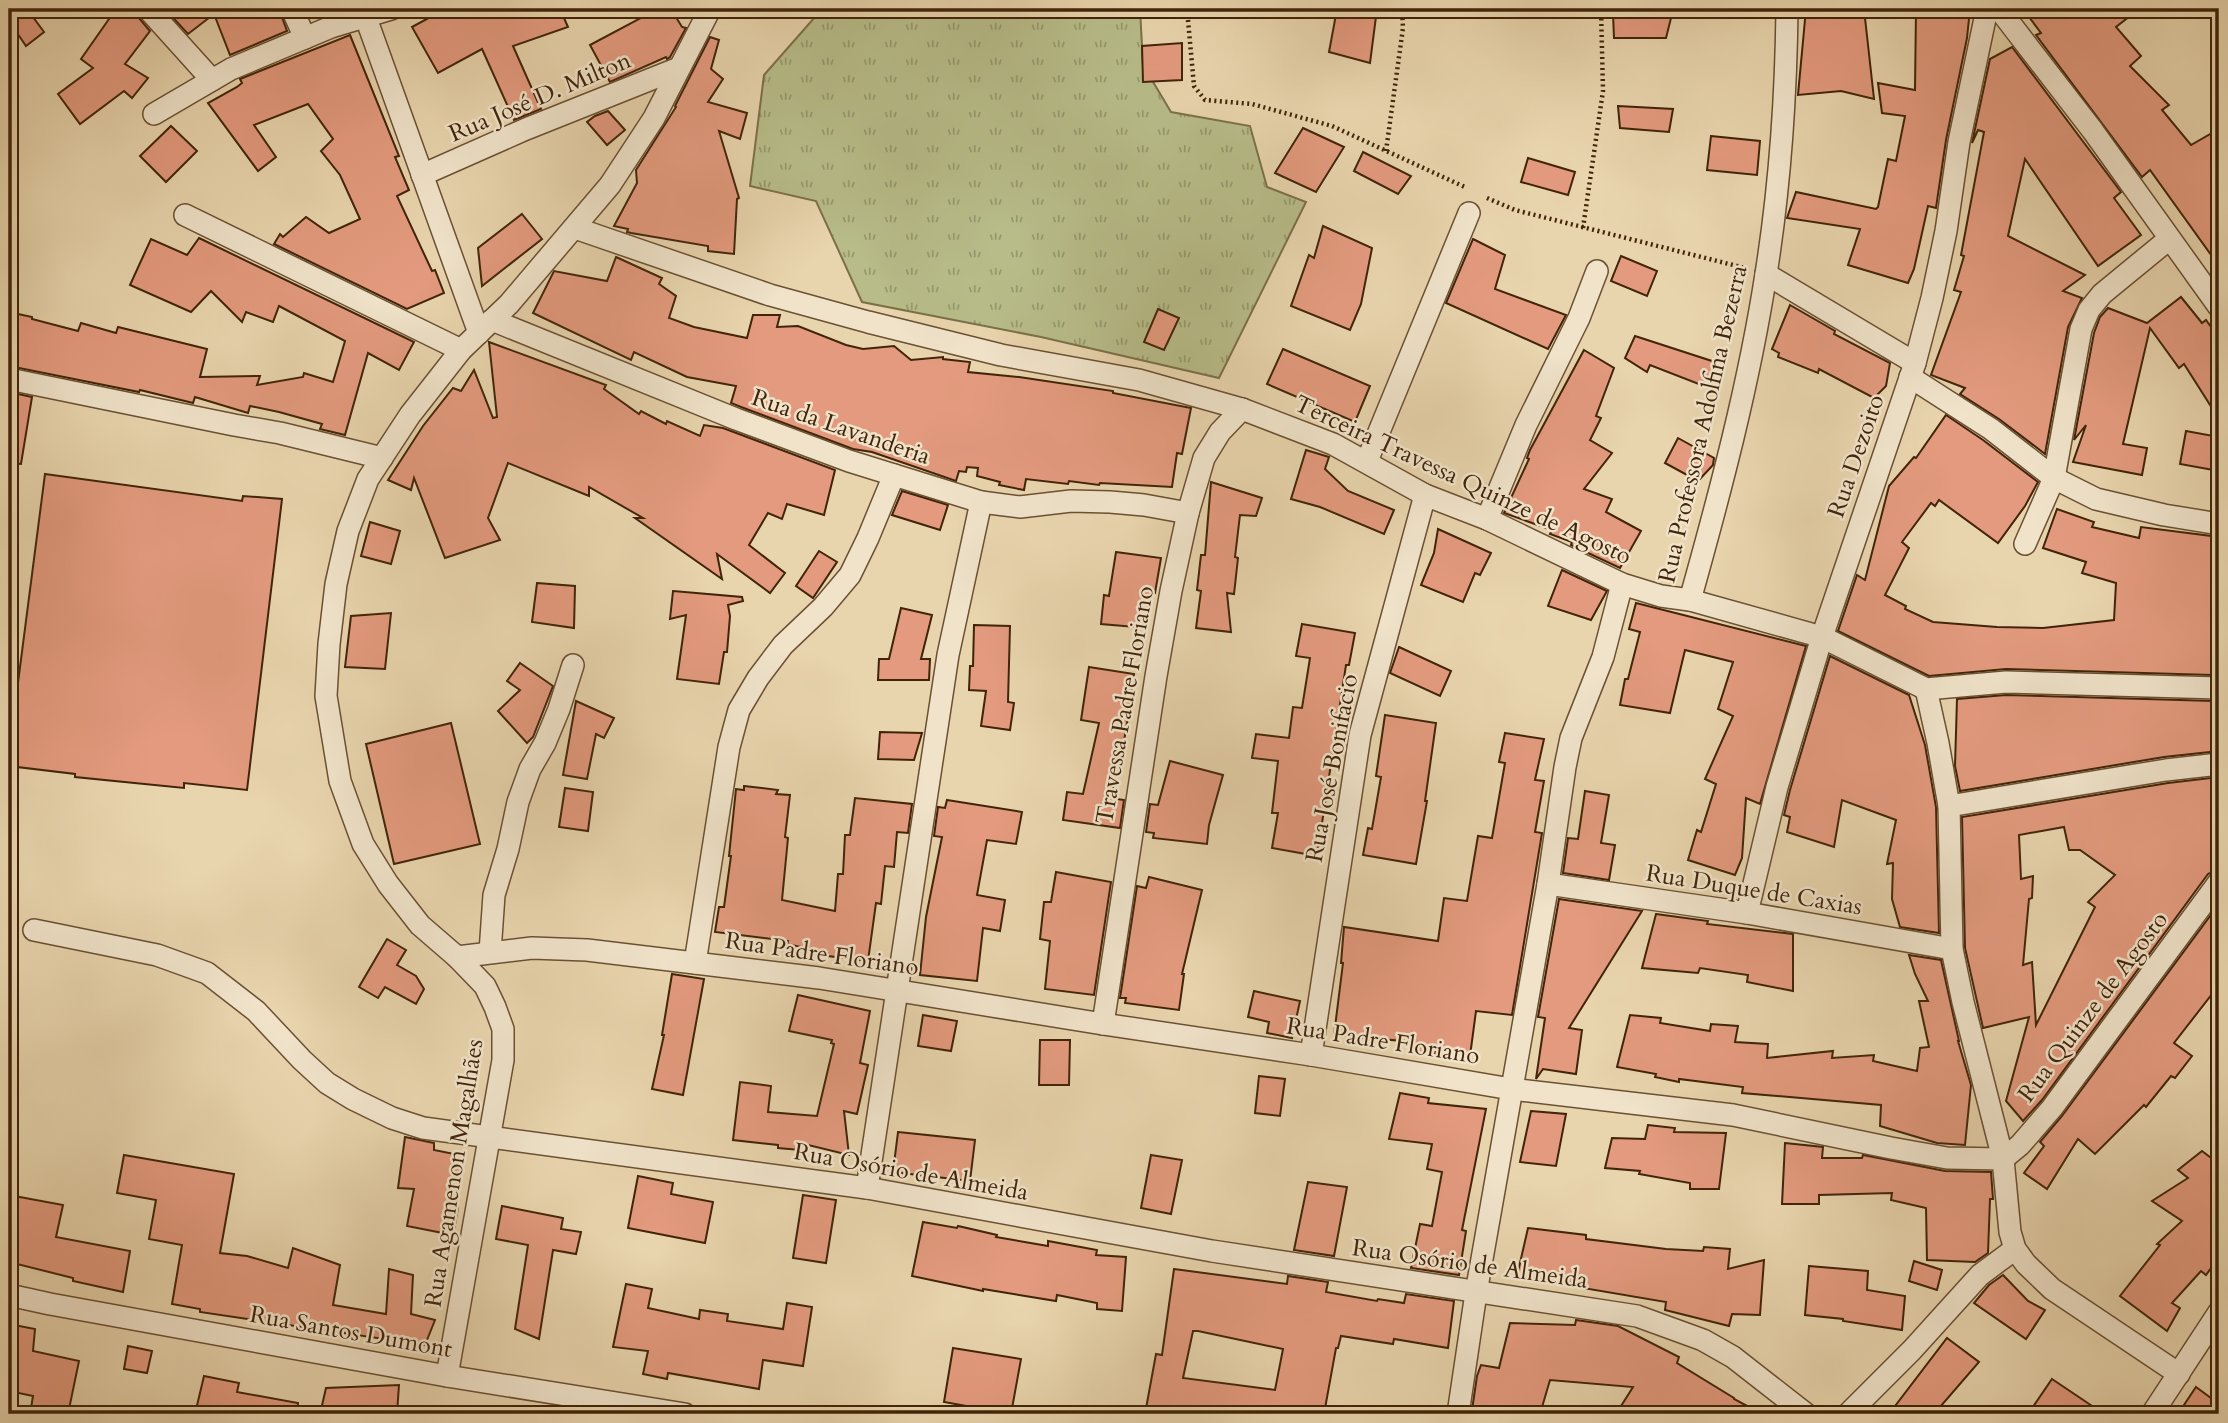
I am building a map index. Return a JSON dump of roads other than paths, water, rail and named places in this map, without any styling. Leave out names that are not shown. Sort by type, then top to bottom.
[{"type":"street","points":[[148,9],[212,80]]},
{"type":"street","points":[[292,9],[305,38]]},
{"type":"street","points":[[154,114],[231,68],[331,27],[391,9]]},
{"type":"street","name":"Rua Agamenon Magalhães","points":[[447,1376],[503,1060],[503,1029],[485,986],[420,925],[388,884],[363,844],[340,781],[326,696],[334,596],[348,531],[368,479],[410,415],[461,350],[509,304],[610,185],[654,118],[710,9]]},
{"type":"street","name":"Rua Professora Adolfina Bezerra","points":[[1690,600],[1727,460],[1755,338],[1766,274],[1780,166],[1787,9]]},
{"type":"street","name":"Rua Dezoito","points":[[1747,913],[1777,787],[1822,637],[1912,370],[1932,298],[1946,230],[1959,142],[1987,9]]},
{"type":"street","points":[[1999,9],[2092,131],[2219,307]]},
{"type":"street","points":[[366,18],[422,175],[485,327]]},
{"type":"street","name":"Rua José D. Milton","points":[[422,175],[526,129],[679,68]]},
{"type":"street","points":[[1367,461],[1469,214]]},
{"type":"street","points":[[185,215],[461,350]]},
{"type":"street","name":"Terceira Travessa Quinze de Agosto","points":[[575,228],[770,295],[868,322],[1001,355],[1139,380],[1242,409],[1302,431],[1367,461],[1425,495],[1487,519],[1622,584],[1822,637],[1926,689]]},
{"type":"street","points":[[2025,544],[2054,478],[2081,329],[2089,310],[2119,279],[2169,239]]},
{"type":"street","points":[[1487,519],[1526,425],[1579,318],[1597,271]]},
{"type":"street","points":[[1766,274],[1912,370],[2054,478],[2096,499],[2127,508],[2219,524]]},
{"type":"street","name":"Rua da Lavanderia","points":[[485,327],[849,461],[981,502],[1020,507],[1071,501],[1110,502],[1188,513]]},
{"type":"street","points":[[9,379],[280,433],[382,458]]},
{"type":"street","name":"Travessa Padre Floriano","points":[[1102,1024],[1156,676],[1188,513],[1204,458],[1220,432],[1242,409]]},
{"type":"street","points":[[695,963],[729,747],[739,710],[758,678],[783,645],[823,607],[850,575],[894,475]]},
{"type":"street","name":"Rua José Bonifacio","points":[[1311,1055],[1360,735],[1425,495]]},
{"type":"street","points":[[867,1188],[948,655],[981,502]]},
{"type":"street","points":[[1458,1414],[1476,1293],[1571,738],[1603,657],[1622,584]]},
{"type":"street","points":[[490,952],[494,895],[519,803],[530,769],[545,743],[559,709],[573,665]]},
{"type":"street","points":[[2179,1374],[2052,1289],[2026,1264],[2015,1249],[2010,1231],[2003,1159],[1952,949],[1949,806],[1926,689],[2006,682],[2219,688]]},
{"type":"street","points":[[1949,806],[2219,764]]},
{"type":"street","name":"Rua Quinze de Agosto","points":[[2003,1159],[2020,1145],[2052,1108],[2219,881]]},
{"type":"street","name":"Rua Duque de Caxias","points":[[1548,884],[1747,913],[1952,949]]},
{"type":"street","name":"Rua Osório de Almeida","points":[[34,930],[157,955],[206,972],[256,1011],[327,1083],[392,1118],[423,1128],[867,1188],[1199,1249],[1637,1316],[1703,1339],[1733,1357],[1805,1414]]},
{"type":"street","name":"Rua Padre Floriano","points":[[457,957],[532,948],[587,950],[819,978],[1511,1088],[1732,1115],[1947,1158],[2003,1159]]},
{"type":"street","points":[[1848,1414],[1912,1350],[1980,1275],[2015,1249]]},
{"type":"street","name":"Rua Santos Dumont","points":[[9,1295],[447,1376],[685,1414]]},
{"type":"street","points":[[2152,1414],[2219,1312]]}]
